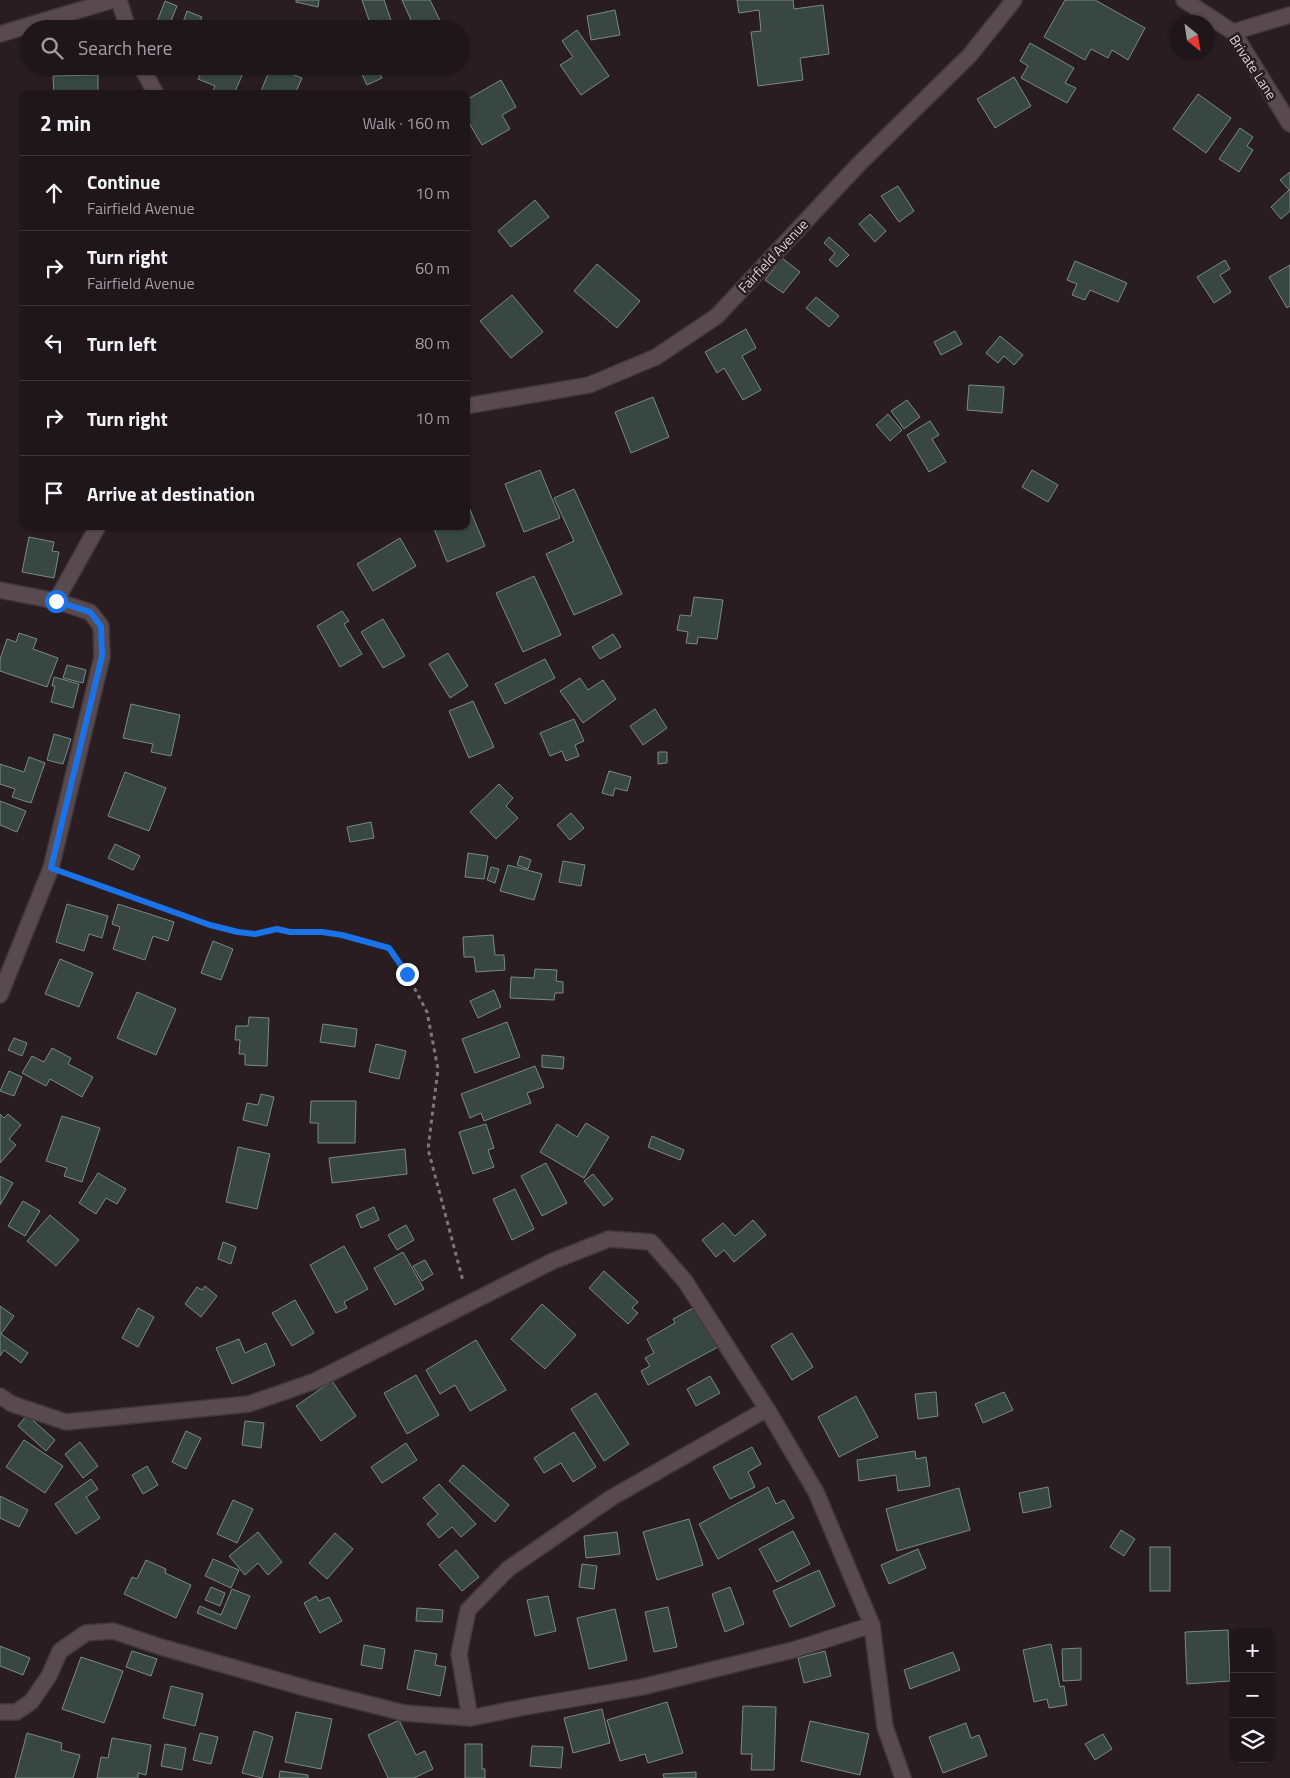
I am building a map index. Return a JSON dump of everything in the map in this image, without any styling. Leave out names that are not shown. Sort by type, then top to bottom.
[{"type":"street","points":[[47,20],[113,0]]},
{"type":"street","points":[[119,0],[125,20]]},
{"type":"street","name":"Fairfield Avenue","points":[[470,405],[589,385],[656,357],[717,316],[858,165],[970,55],[1014,0]]},
{"type":"street","name":"Brivate Lane","points":[[1184,0],[1233,32],[1290,124]]},
{"type":"street","points":[[1233,32],[1290,15]]},
{"type":"street","points":[[0,34],[20,28]]},
{"type":"street","points":[[146,75],[154,90]]},
{"type":"street","points":[[56,601],[96,530]]},
{"type":"street","points":[[0,590],[56,601],[90,612],[101,626],[102,656],[51,868],[0,995]]},
{"type":"street","points":[[0,1396],[12,1404],[66,1422],[249,1404],[315,1381],[553,1261],[609,1239],[651,1242],[685,1281],[767,1409],[816,1492],[872,1626],[885,1727],[903,1778]]},
{"type":"street","points":[[470,1718],[459,1654],[468,1610],[508,1569],[611,1498],[767,1409]]},
{"type":"street","points":[[0,1712],[16,1712],[31,1702],[49,1676],[60,1651],[86,1634],[113,1631],[161,1647],[404,1713],[470,1718],[525,1706],[642,1687],[792,1650],[872,1626]]},
{"type":"path","points":[[51,868],[210,925],[238,932],[255,934],[277,929],[290,932],[322,932],[342,935],[389,948],[407,974],[427,1012],[438,1069],[428,1149],[469,1303]]},
{"type":"building","points":[[296,0],[319,0],[318,7],[296,2]]},
{"type":"building","points":[[362,0],[384,0],[391,20],[369,20]]},
{"type":"building","points":[[402,0],[430,0],[440,20],[411,20]]},
{"type":"building","points":[[737,0],[793,0],[794,9],[823,5],[829,54],[800,58],[803,80],[758,86],[751,32],[761,31],[759,10],[739,13]]},
{"type":"building","points":[[1065,0],[1095,0],[1145,28],[1128,60],[1112,50],[1108,58],[1091,49],[1085,60],[1044,37]]},
{"type":"building","points":[[165,1],[177,6],[171,20],[158,20]]},
{"type":"building","points":[[615,10],[620,35],[591,40],[587,16]]},
{"type":"building","points":[[187,11],[202,17],[201,20],[184,20]]},
{"type":"building","points":[[577,30],[609,76],[581,95],[560,65],[573,57],[562,41]]},
{"type":"building","points":[[1030,43],[1074,68],[1065,83],[1076,88],[1067,103],[1021,78],[1028,66],[1020,61]]},
{"type":"building","points":[[98,75],[98,90],[54,90],[53,76]]},
{"type":"building","points":[[200,75],[242,75],[236,90],[213,90],[215,86],[198,79]]},
{"type":"building","points":[[267,75],[294,75],[302,78],[297,90],[262,90]]},
{"type":"building","points":[[362,75],[380,75],[382,78],[367,85]]},
{"type":"building","points":[[1014,77],[1031,106],[995,128],[977,99]]},
{"type":"building","points":[[501,80],[516,107],[502,115],[510,129],[482,145],[470,125],[470,98]]},
{"type":"building","points":[[1198,94],[1231,118],[1206,153],[1173,129]]},
{"type":"building","points":[[1240,128],[1253,137],[1247,146],[1253,150],[1239,172],[1219,159]]},
{"type":"building","points":[[1290,172],[1290,211],[1281,219],[1271,207],[1289,190],[1280,180]]},
{"type":"building","points":[[898,186],[914,211],[899,222],[881,196]]},
{"type":"building","points":[[535,200],[549,217],[511,247],[498,231]]},
{"type":"building","points":[[870,214],[886,231],[875,242],[859,224]]},
{"type":"building","points":[[829,237],[849,255],[837,267],[829,260],[835,253],[824,243]]},
{"type":"building","points":[[782,258],[800,272],[783,293],[765,280]]},
{"type":"building","points":[[1225,260],[1230,269],[1220,275],[1231,292],[1214,303],[1197,277]]},
{"type":"building","points":[[1075,261],[1127,283],[1118,302],[1090,290],[1085,300],[1072,295],[1077,284],[1067,280]]},
{"type":"building","points":[[597,264],[640,301],[617,328],[574,291]]},
{"type":"building","points":[[1290,265],[1290,306],[1287,308],[1269,277]]},
{"type":"building","points":[[512,295],[543,332],[511,358],[480,321]]},
{"type":"building","points":[[816,297],[839,316],[829,327],[806,308]]},
{"type":"building","points":[[746,329],[756,348],[742,356],[761,390],[743,400],[724,368],[717,373],[705,352]]},
{"type":"building","points":[[955,331],[962,344],[941,355],[934,342]]},
{"type":"building","points":[[1000,336],[1023,355],[1014,365],[1004,356],[998,363],[986,353]]},
{"type":"building","points":[[969,385],[1004,387],[1002,413],[967,410]]},
{"type":"building","points":[[653,397],[669,437],[631,453],[615,412]]},
{"type":"building","points":[[907,400],[920,417],[904,429],[891,411]]},
{"type":"building","points":[[888,414],[902,430],[890,441],[876,425]]},
{"type":"building","points":[[930,421],[939,435],[932,439],[946,462],[929,472],[907,435]]},
{"type":"building","points":[[540,470],[560,518],[524,532],[505,484]]},
{"type":"building","points":[[1032,470],[1058,485],[1048,502],[1022,487]]},
{"type":"building","points":[[574,489],[622,594],[574,615],[546,554],[574,541],[554,498]]},
{"type":"building","points":[[470,510],[485,546],[447,562],[435,530],[470,530]]},
{"type":"building","points":[[29,537],[54,542],[52,551],[59,552],[54,578],[22,572]]},
{"type":"building","points":[[400,538],[416,566],[373,591],[357,564]]},
{"type":"building","points":[[534,576],[561,635],[523,652],[496,593]]},
{"type":"building","points":[[694,597],[723,600],[717,639],[698,637],[697,644],[686,643],[688,632],[677,630],[680,615],[691,616]]},
{"type":"building","points":[[342,611],[349,621],[344,624],[362,654],[340,667],[317,626]]},
{"type":"building","points":[[383,619],[405,656],[383,668],[361,632]]},
{"type":"building","points":[[19,633],[37,639],[33,649],[58,658],[47,687],[0,671],[0,659],[7,639],[16,642]]},
{"type":"building","points":[[613,634],[621,647],[600,659],[592,647]]},
{"type":"building","points":[[448,653],[468,686],[450,698],[429,664]]},
{"type":"building","points":[[545,659],[555,678],[505,704],[495,684]]},
{"type":"building","points":[[67,665],[86,670],[83,683],[63,678]]},
{"type":"building","points":[[54,677],[79,684],[73,708],[51,702],[55,686],[52,686]]},
{"type":"building","points":[[580,678],[588,690],[603,680],[616,699],[583,723],[560,691]]},
{"type":"building","points":[[473,701],[494,747],[469,758],[449,711]]},
{"type":"building","points":[[131,704],[180,715],[171,756],[151,752],[153,744],[123,738]]},
{"type":"building","points":[[655,709],[667,728],[643,745],[630,726]]},
{"type":"building","points":[[574,719],[584,741],[575,745],[579,756],[566,761],[562,751],[550,756],[540,733]]},
{"type":"building","points":[[54,734],[71,739],[63,764],[47,760]]},
{"type":"building","points":[[658,752],[667,752],[667,763],[658,764]]},
{"type":"building","points":[[29,757],[45,763],[31,803],[12,797],[15,789],[0,784],[0,764],[24,772]]},
{"type":"building","points":[[609,771],[631,777],[627,791],[615,788],[613,796],[602,793]]},
{"type":"building","points":[[125,772],[166,788],[149,831],[108,816]]},
{"type":"building","points":[[499,784],[513,798],[506,806],[518,818],[496,839],[470,812]]},
{"type":"building","points":[[0,801],[26,811],[17,832],[0,825]]},
{"type":"building","points":[[571,813],[584,828],[570,840],[557,825]]},
{"type":"building","points":[[371,822],[374,838],[350,842],[347,827]]},
{"type":"building","points":[[115,844],[140,856],[133,870],[108,858]]},
{"type":"building","points":[[468,853],[488,856],[484,879],[465,877]]},
{"type":"building","points":[[520,856],[531,860],[528,869],[517,865]]},
{"type":"building","points":[[563,861],[585,865],[581,886],[559,882]]},
{"type":"building","points":[[508,865],[542,874],[534,900],[500,891]]},
{"type":"building","points":[[491,867],[499,869],[495,883],[487,880]]},
{"type":"building","points":[[67,904],[108,916],[102,938],[89,934],[84,951],[56,942]]},
{"type":"building","points":[[118,904],[174,922],[168,941],[153,936],[145,960],[113,949],[120,927],[112,924]]},
{"type":"building","points":[[493,935],[495,955],[504,955],[505,970],[476,972],[474,957],[464,957],[463,937]]},
{"type":"building","points":[[213,941],[233,949],[221,980],[201,973]]},
{"type":"building","points":[[60,959],[93,973],[79,1007],[45,994]]},
{"type":"building","points":[[535,969],[557,970],[556,981],[563,982],[563,993],[555,993],[554,1000],[510,998],[511,977],[534,978]]},
{"type":"building","points":[[494,990],[501,1007],[478,1018],[470,1001]]},
{"type":"building","points":[[137,992],[176,1009],[156,1055],[117,1038]]},
{"type":"building","points":[[249,1017],[269,1018],[267,1066],[245,1065],[245,1054],[239,1054],[240,1040],[235,1040],[236,1026],[248,1026]]},
{"type":"building","points":[[507,1022],[520,1057],[475,1073],[462,1039]]},
{"type":"building","points":[[323,1024],[357,1029],[355,1047],[320,1042]]},
{"type":"building","points":[[14,1038],[27,1043],[22,1056],[8,1050]]},
{"type":"building","points":[[376,1044],[406,1051],[399,1079],[369,1072]]},
{"type":"building","points":[[52,1048],[71,1058],[68,1064],[93,1077],[82,1097],[50,1079],[46,1086],[22,1073],[32,1056],[44,1062]]},
{"type":"building","points":[[542,1055],[564,1057],[563,1069],[542,1067]]},
{"type":"building","points":[[535,1066],[544,1087],[527,1093],[531,1103],[484,1121],[481,1113],[470,1118],[461,1094]]},
{"type":"building","points":[[9,1071],[22,1077],[14,1096],[0,1091]]},
{"type":"building","points":[[261,1094],[274,1097],[267,1126],[243,1120],[247,1103],[258,1105]]},
{"type":"building","points":[[311,1101],[356,1101],[355,1143],[318,1143],[318,1123],[310,1123]]},
{"type":"building","points":[[0,1114],[4,1118],[8,1114],[21,1125],[9,1139],[16,1145],[0,1163]]},
{"type":"building","points":[[62,1116],[100,1128],[82,1182],[64,1176],[67,1168],[46,1161]]},
{"type":"building","points":[[586,1123],[609,1137],[584,1178],[540,1152],[557,1124],[577,1137]]},
{"type":"building","points":[[486,1124],[494,1148],[488,1150],[494,1167],[473,1174],[459,1132]]},
{"type":"building","points":[[652,1136],[684,1150],[680,1160],[648,1147]]},
{"type":"building","points":[[238,1147],[270,1154],[257,1209],[226,1202]]},
{"type":"building","points":[[405,1149],[407,1174],[332,1183],[329,1158]]},
{"type":"building","points":[[546,1163],[567,1203],[542,1216],[521,1176]]},
{"type":"building","points":[[98,1173],[126,1189],[117,1204],[106,1198],[96,1214],[79,1203]]},
{"type":"building","points":[[593,1174],[613,1199],[604,1206],[584,1181]]},
{"type":"building","points":[[0,1176],[13,1183],[0,1205]]},
{"type":"building","points":[[515,1189],[534,1229],[512,1240],[493,1199]]},
{"type":"building","points":[[23,1201],[40,1211],[25,1236],[8,1226]]},
{"type":"building","points":[[374,1207],[379,1220],[361,1228],[356,1215]]},
{"type":"building","points":[[50,1215],[79,1240],[56,1266],[27,1241]]},
{"type":"building","points":[[753,1220],[766,1235],[734,1262],[724,1250],[716,1257],[702,1240],[723,1223],[735,1236]]},
{"type":"building","points":[[406,1225],[414,1240],[397,1250],[388,1235]]},
{"type":"building","points":[[223,1242],[236,1247],[231,1264],[218,1259]]},
{"type":"building","points":[[344,1246],[368,1289],[344,1302],[347,1308],[336,1313],[310,1265]]},
{"type":"building","points":[[403,1252],[424,1289],[395,1305],[374,1268]]},
{"type":"building","points":[[425,1260],[433,1274],[422,1281],[413,1266]]},
{"type":"building","points":[[604,1271],[638,1302],[632,1308],[638,1313],[628,1324],[589,1288]]},
{"type":"building","points":[[205,1286],[217,1296],[201,1317],[185,1304],[197,1287],[202,1290]]},
{"type":"building","points":[[295,1300],[314,1333],[292,1346],[272,1313]]},
{"type":"building","points":[[542,1304],[576,1335],[545,1369],[511,1339]]},
{"type":"building","points":[[0,1306],[14,1316],[1,1334],[28,1353],[21,1363],[4,1350],[0,1356]]},
{"type":"building","points":[[695,1307],[718,1347],[648,1385],[641,1371],[650,1366],[645,1358],[654,1353],[647,1339],[675,1323],[673,1319]]},
{"type":"building","points":[[138,1308],[154,1317],[138,1347],[122,1338]]},
{"type":"building","points":[[792,1333],[813,1367],[792,1380],[771,1346]]},
{"type":"building","points":[[239,1339],[245,1353],[266,1343],[275,1365],[232,1384],[216,1348]]},
{"type":"building","points":[[476,1340],[506,1390],[470,1411],[455,1385],[440,1394],[426,1370]]},
{"type":"building","points":[[416,1375],[439,1415],[407,1434],[384,1393]]},
{"type":"building","points":[[710,1376],[720,1393],[696,1406],[687,1389]]},
{"type":"building","points":[[332,1381],[356,1416],[321,1441],[296,1406]]},
{"type":"building","points":[[936,1392],[938,1416],[918,1419],[915,1394]]},
{"type":"building","points":[[1004,1392],[1013,1410],[983,1423],[975,1404]]},
{"type":"building","points":[[596,1393],[629,1444],[604,1461],[571,1409]]},
{"type":"building","points":[[856,1396],[878,1437],[839,1457],[818,1417]]},
{"type":"building","points":[[27,1415],[55,1440],[46,1451],[18,1426]]},
{"type":"building","points":[[245,1421],[264,1423],[261,1448],[242,1445]]},
{"type":"building","points":[[186,1431],[201,1438],[186,1469],[172,1462]]},
{"type":"building","points":[[574,1432],[596,1467],[573,1482],[561,1463],[544,1473],[534,1458]]},
{"type":"building","points":[[24,1440],[63,1466],[45,1493],[6,1467]]},
{"type":"building","points":[[80,1442],[98,1466],[83,1478],[65,1454]]},
{"type":"building","points":[[406,1443],[417,1460],[382,1483],[371,1467]]},
{"type":"building","points":[[752,1447],[761,1464],[748,1472],[755,1487],[730,1499],[713,1467]]},
{"type":"building","points":[[915,1451],[916,1459],[926,1457],[930,1486],[898,1491],[896,1475],[859,1481],[857,1460]]},
{"type":"building","points":[[463,1465],[509,1505],[495,1522],[449,1481]]},
{"type":"building","points":[[147,1466],[158,1485],[143,1494],[132,1475]]},
{"type":"building","points":[[91,1479],[98,1489],[86,1497],[100,1518],[76,1534],[55,1504]]},
{"type":"building","points":[[439,1484],[476,1524],[461,1537],[452,1527],[439,1538],[427,1524],[438,1514],[423,1498]]},
{"type":"building","points":[[768,1487],[776,1504],[784,1500],[794,1518],[718,1559],[699,1524]]},
{"type":"building","points":[[1048,1487],[1051,1507],[1023,1513],[1019,1493]]},
{"type":"building","points":[[959,1488],[970,1530],[897,1551],[886,1509]]},
{"type":"building","points":[[0,1496],[28,1510],[19,1527],[0,1518]]},
{"type":"building","points":[[233,1500],[253,1509],[237,1543],[217,1534]]},
{"type":"building","points":[[689,1519],[703,1565],[657,1580],[643,1532]]},
{"type":"building","points":[[1121,1530],[1135,1539],[1124,1556],[1110,1547]]},
{"type":"building","points":[[793,1531],[810,1564],[777,1582],[759,1549]]},
{"type":"building","points":[[258,1532],[282,1562],[268,1575],[258,1563],[245,1575],[229,1556]]},
{"type":"building","points":[[617,1532],[620,1554],[586,1558],[584,1536]]},
{"type":"building","points":[[335,1533],[353,1549],[327,1579],[309,1563]]},
{"type":"building","points":[[1150,1547],[1170,1547],[1170,1591],[1150,1591]]},
{"type":"building","points":[[918,1549],[926,1568],[889,1584],[881,1565]]},
{"type":"building","points":[[456,1550],[479,1577],[462,1591],[439,1565]]},
{"type":"building","points":[[213,1559],[239,1570],[231,1588],[205,1576]]},
{"type":"building","points":[[146,1560],[166,1569],[165,1573],[191,1585],[176,1618],[124,1594],[132,1577],[137,1579]]},
{"type":"building","points":[[582,1564],[597,1566],[594,1589],[579,1587]]},
{"type":"building","points":[[819,1570],[835,1606],[790,1627],[773,1591]]},
{"type":"building","points":[[211,1587],[225,1593],[220,1606],[205,1600]]},
{"type":"building","points":[[730,1587],[744,1624],[725,1632],[712,1594]]},
{"type":"building","points":[[232,1589],[250,1596],[236,1629],[197,1613],[200,1606],[221,1615]]},
{"type":"building","points":[[316,1596],[319,1601],[329,1597],[342,1621],[320,1633],[304,1603]]},
{"type":"building","points":[[548,1596],[556,1631],[535,1636],[527,1600]]},
{"type":"building","points":[[668,1607],[677,1647],[654,1652],[645,1612]]},
{"type":"building","points":[[417,1608],[443,1610],[442,1622],[416,1621]]},
{"type":"building","points":[[615,1609],[627,1660],[589,1669],[577,1618]]},
{"type":"building","points":[[1228,1630],[1230,1681],[1187,1684],[1185,1632]]},
{"type":"building","points":[[1051,1644],[1060,1687],[1064,1686],[1067,1705],[1049,1708],[1047,1699],[1034,1702],[1023,1650]]},
{"type":"building","points":[[364,1645],[385,1649],[382,1669],[361,1665]]},
{"type":"building","points":[[0,1646],[30,1658],[23,1675],[0,1666]]},
{"type":"building","points":[[1081,1648],[1081,1680],[1063,1681],[1062,1649]]},
{"type":"building","points":[[415,1650],[437,1654],[435,1665],[446,1667],[440,1696],[407,1689]]},
{"type":"building","points":[[132,1651],[157,1659],[151,1676],[126,1667]]},
{"type":"building","points":[[825,1651],[831,1676],[804,1683],[798,1658]]},
{"type":"building","points":[[953,1652],[960,1670],[910,1689],[904,1670]]},
{"type":"building","points":[[81,1657],[123,1671],[104,1723],[62,1709]]},
{"type":"building","points":[[171,1686],[203,1694],[195,1726],[163,1718]]},
{"type":"building","points":[[667,1702],[683,1753],[648,1763],[645,1754],[620,1761],[607,1720]]},
{"type":"building","points":[[743,1706],[776,1707],[774,1770],[751,1770],[752,1754],[741,1754]]},
{"type":"building","points":[[602,1709],[610,1743],[573,1753],[564,1718]]},
{"type":"building","points":[[296,1712],[332,1719],[321,1769],[285,1762]]},
{"type":"building","points":[[399,1720],[416,1755],[425,1751],[433,1769],[414,1778],[388,1778],[368,1735]]},
{"type":"building","points":[[810,1721],[869,1734],[860,1775],[801,1761]]},
{"type":"building","points":[[966,1723],[971,1738],[979,1735],[987,1756],[943,1773],[929,1737]]},
{"type":"building","points":[[254,1731],[273,1737],[262,1778],[242,1773]]},
{"type":"building","points":[[27,1733],[62,1743],[61,1750],[80,1755],[73,1778],[15,1778]]},
{"type":"building","points":[[200,1733],[218,1737],[211,1764],[193,1760]]},
{"type":"building","points":[[1103,1734],[1112,1749],[1095,1760],[1085,1744]]},
{"type":"building","points":[[112,1738],[151,1745],[146,1775],[138,1773],[138,1778],[97,1778],[101,1757],[108,1758]]},
{"type":"building","points":[[165,1744],[186,1748],[182,1770],[161,1766]]},
{"type":"building","points":[[465,1744],[482,1744],[482,1769],[485,1769],[485,1778],[465,1778]]},
{"type":"building","points":[[532,1746],[563,1747],[561,1768],[530,1766]]},
{"type":"building","points":[[280,1771],[308,1775],[308,1778],[279,1778]]},
{"type":"building","points":[[696,1772],[696,1778],[664,1778],[663,1774]]},
{"type":"route","points":[[56,601],[90,612],[101,626],[102,656],[51,868],[210,925],[238,932],[255,934],[277,929],[290,932],[322,932],[342,935],[389,948],[407,974]]}]
